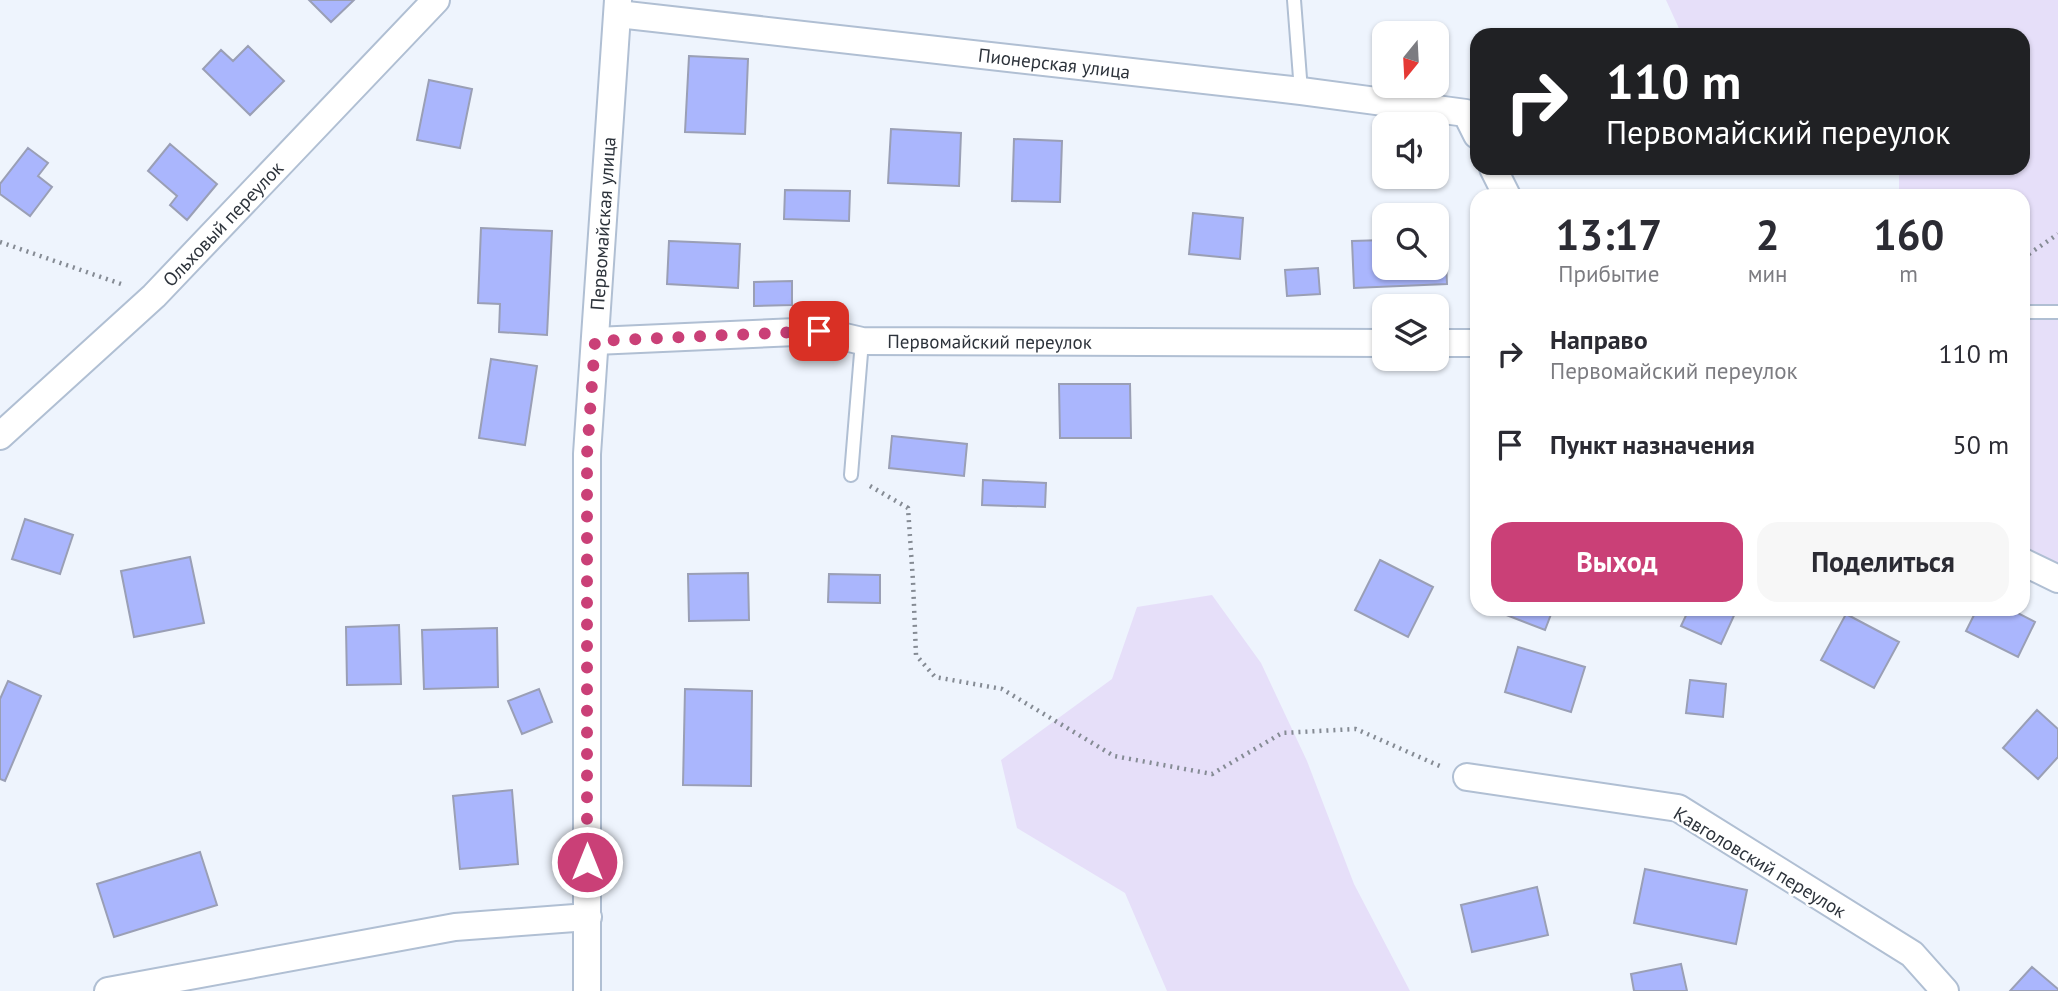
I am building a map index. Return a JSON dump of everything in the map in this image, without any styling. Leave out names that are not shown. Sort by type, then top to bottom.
[{"type":"street","name":"Ольховый переулок","points":[[0,436],[154,296],[436,0]]},
{"type":"street","name":"Пионерская улица","points":[[618,7],[1301,90],[1466,113],[1470,121]]},
{"type":"street","name":"Первомайская улица","points":[[587,991],[587,454],[618,7]]},
{"type":"street","name":"Первомайский переулок","points":[[595,341],[819,331],[862,341],[1372,343]]},
{"type":"street","points":[[1449,343],[1470,343]]},
{"type":"street","points":[[2030,565],[2058,579]]},
{"type":"street","name":"Кавголовский переулок","points":[[1467,777],[1678,808],[1912,954],[1945,991]]},
{"type":"street","points":[[108,991],[455,927],[588,917]]},
{"type":"lane","points":[[1294,0],[1301,90]]},
{"type":"lane","points":[[2030,312],[2058,312]]},
{"type":"lane","points":[[851,475],[862,341]]},
{"type":"path","points":[[2030,253],[2058,234]]},
{"type":"path","points":[[0,242],[154,296]]},
{"type":"path","points":[[851,475],[908,508],[916,655],[935,677],[1002,690],[1114,756],[1138,761],[1212,774],[1282,733],[1356,729],[1467,777]]},
{"type":"shaded area","points":[[1666,0],[2058,0],[2058,567],[2030,556],[2030,189],[1899,189],[1899,175],[2030,175],[2030,28],[1679,28]]},
{"type":"shaded area","points":[[1212,595],[1261,663],[1307,761],[1354,884],[1410,991],[1167,991],[1125,893],[1017,828],[1001,760],[1112,679],[1137,607]]},
{"type":"building","points":[[309,0],[354,0],[331,22]]},
{"type":"building","points":[[248,46],[284,81],[250,115],[203,69],[221,50],[233,61]]},
{"type":"building","points":[[689,56],[748,59],[745,134],[685,132]]},
{"type":"building","points":[[429,80],[472,89],[460,148],[417,140]]},
{"type":"building","points":[[891,129],[961,133],[959,186],[888,183]]},
{"type":"building","points":[[1014,139],[1062,141],[1060,202],[1012,201]]},
{"type":"building","points":[[170,144],[217,184],[187,220],[170,205],[177,196],[148,171]]},
{"type":"building","points":[[28,148],[48,163],[38,176],[52,187],[30,216],[0,194],[0,184]]},
{"type":"building","points":[[785,190],[850,191],[849,221],[784,219]]},
{"type":"building","points":[[1193,213],[1243,218],[1240,259],[1189,254]]},
{"type":"building","points":[[481,228],[552,231],[547,335],[499,332],[500,304],[478,303]]},
{"type":"building","points":[[1372,240],[1372,280],[1447,280],[1447,284],[1354,288],[1352,241]]},
{"type":"building","points":[[669,241],[740,244],[738,288],[667,284]]},
{"type":"building","points":[[1318,268],[1320,294],[1287,296],[1285,270]]},
{"type":"building","points":[[792,281],[792,305],[754,306],[754,282]]},
{"type":"building","points":[[491,359],[537,366],[525,445],[479,438]]},
{"type":"building","points":[[1059,384],[1130,384],[1131,438],[1060,438]]},
{"type":"building","points":[[892,436],[967,444],[964,476],[889,468]]},
{"type":"building","points":[[983,480],[1046,483],[1045,507],[982,505]]},
{"type":"building","points":[[25,519],[73,535],[60,574],[12,559]]},
{"type":"building","points":[[190,557],[204,623],[134,637],[121,571]]},
{"type":"building","points":[[1380,560],[1433,587],[1408,637],[1355,610]]},
{"type":"building","points":[[748,573],[749,620],[689,621],[688,574]]},
{"type":"building","points":[[829,574],[880,575],[880,603],[828,602]]},
{"type":"building","points":[[1509,616],[1550,616],[1545,630]]},
{"type":"building","points":[[1686,616],[1734,616],[1721,644],[1681,626]]},
{"type":"building","points":[[1845,616],[1850,616],[1899,642],[1874,688],[1821,660]]},
{"type":"building","points":[[1974,616],[2023,616],[2035,622],[2018,657],[1966,631]]},
{"type":"building","points":[[399,625],[401,684],[347,685],[346,627]]},
{"type":"building","points":[[497,628],[498,687],[424,689],[422,630]]},
{"type":"building","points":[[1518,647],[1585,667],[1571,712],[1505,692]]},
{"type":"building","points":[[1690,680],[1726,684],[1723,717],[1686,713]]},
{"type":"building","points":[[8,681],[41,696],[5,781],[0,779],[0,699]]},
{"type":"building","points":[[539,689],[552,722],[522,734],[508,701]]},
{"type":"building","points":[[685,689],[752,691],[751,786],[683,785]]},
{"type":"building","points":[[2037,710],[2058,729],[2058,757],[2038,779],[2003,748]]},
{"type":"building","points":[[512,790],[518,864],[460,869],[453,796]]},
{"type":"building","points":[[200,852],[217,905],[114,937],[97,884]]},
{"type":"building","points":[[1645,869],[1747,890],[1736,944],[1634,923]]},
{"type":"building","points":[[1537,887],[1548,935],[1472,952],[1461,905]]},
{"type":"building","points":[[1681,964],[1687,991],[1634,991],[1631,974]]},
{"type":"building","points":[[2032,967],[2058,989],[2058,991],[2010,991]]},
{"type":"route","points":[[587,862],[587,454],[595,341],[819,331]]}]
